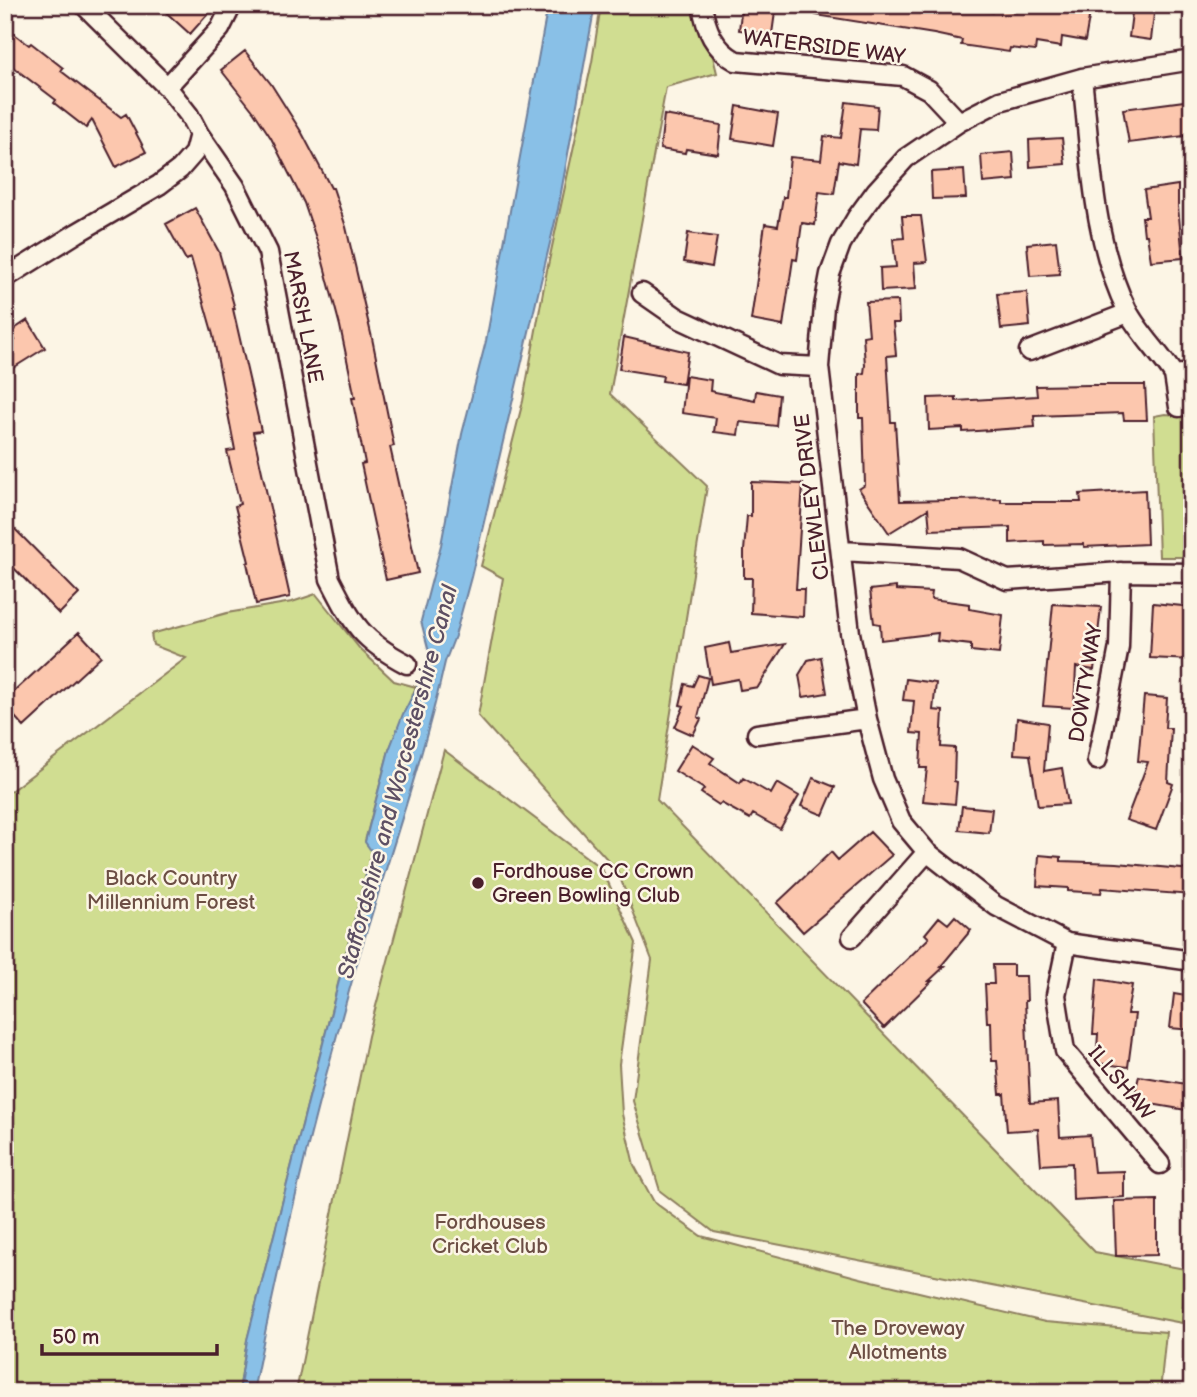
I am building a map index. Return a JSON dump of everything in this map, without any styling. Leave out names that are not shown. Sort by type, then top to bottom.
[{"type":"street","name":"MARSH LANE","points":[[84,5],[167,87],[189,115],[235,186],[268,252],[330,579],[351,622],[379,649],[407,664]]},
{"type":"street","points":[[167,87],[220,29],[232,5]]},
{"type":"street","name":"WATERSIDE WAY","points":[[702,5],[711,38],[722,53],[736,61],[903,76],[929,90],[958,122]]},
{"type":"street","name":"CLEWLEY DRIVE","points":[[1192,60],[1082,78],[1000,101],[958,122],[906,159],[876,191],[841,244],[824,306],[819,367],[850,633],[867,719],[883,779],[901,821],[928,852],[996,906],[1067,943],[1192,961]]},
{"type":"street","points":[[1082,78],[1095,197],[1110,271],[1128,313],[1163,357],[1183,374],[1179,407]]},
{"type":"street","points":[[5,278],[159,185],[180,169],[194,153],[199,134]]},
{"type":"street","points":[[642,293],[678,317],[779,365],[819,367]]},
{"type":"street","points":[[1029,351],[1128,313]]},
{"type":"street","points":[[842,551],[959,558],[1007,580],[1121,572],[1192,573]]},
{"type":"street","name":"DOWTY WAY","points":[[1097,760],[1119,647],[1121,572]]},
{"type":"street","points":[[757,734],[867,719]]},
{"type":"street","points":[[852,937],[928,852]]},
{"type":"street","name":"ILLSHAW","points":[[1067,943],[1056,995],[1065,1051],[1160,1164]]},
{"type":"green space","points":[[601,5],[700,5],[717,73],[666,87],[610,394],[707,486],[657,800],[1095,1252],[1185,1269],[1182,1323],[714,1232],[660,1191],[633,1101],[652,960],[617,870],[478,716],[503,578],[481,566],[523,401],[547,270],[592,62]]},
{"type":"green space","points":[[1192,413],[1192,557],[1159,557],[1154,416],[1191,416]]},
{"type":"green space","name":"Black Country Millennium Forest","points":[[316,594],[360,649],[394,681],[416,687],[389,750],[365,841],[372,851],[247,1340],[239,1392],[5,1392],[5,792],[12,790],[186,658],[153,645],[151,634],[227,613],[292,602]]},
{"type":"green space","name":"Fordhouses Cricket Club","points":[[444,750],[602,869],[636,943],[619,1064],[622,1114],[634,1165],[654,1202],[701,1236],[860,1278],[1045,1322],[1166,1332],[1160,1392],[296,1392],[368,1036]]},
{"type":"water","name":"Staffordshire and Worcestershire Canal","points":[[548,5],[595,5],[558,209],[471,577],[315,1116],[253,1392],[239,1392],[247,1340],[372,852],[365,842],[389,750],[403,714],[426,670],[429,652],[421,621],[441,545],[462,434],[486,341]]},
{"type":"building","points":[[158,5],[216,5],[190,34]]},
{"type":"building","points":[[742,5],[776,5],[772,34],[739,30]]},
{"type":"building","points":[[817,5],[946,5],[992,12],[993,8],[1016,12],[1017,6],[1046,11],[1047,6],[1090,12],[1085,41],[1062,37],[1061,47],[1036,43],[1035,51],[1010,48],[1009,52],[961,45],[962,40],[934,34],[816,15]]},
{"type":"building","points":[[1133,5],[1155,5],[1151,40],[1129,37]]},
{"type":"building","points":[[5,27],[29,45],[31,43],[63,68],[61,71],[121,117],[126,114],[146,152],[116,167],[92,120],[86,128],[54,103],[56,100],[5,61]]},
{"type":"building","points":[[245,51],[271,84],[302,133],[333,188],[346,227],[372,338],[394,446],[390,447],[418,573],[386,580],[361,464],[365,463],[352,398],[355,398],[340,326],[319,247],[304,203],[271,138],[221,70]]},
{"type":"building","points":[[1192,100],[1192,135],[1129,143],[1123,109]]},
{"type":"building","points":[[846,102],[878,106],[876,130],[860,129],[856,164],[839,161],[834,194],[819,192],[815,225],[802,223],[797,260],[793,259],[783,326],[751,320],[765,224],[778,226],[783,197],[786,197],[790,157],[821,160],[824,136],[841,138]]},
{"type":"building","points":[[737,106],[778,114],[773,146],[732,139]]},
{"type":"building","points":[[664,115],[721,125],[718,154],[686,149],[685,153],[660,149]]},
{"type":"building","points":[[1062,138],[1065,164],[1030,167],[1029,140]]},
{"type":"building","points":[[1013,152],[1015,180],[983,183],[981,155]]},
{"type":"building","points":[[964,170],[966,198],[932,199],[931,172]]},
{"type":"building","points":[[1178,185],[1183,258],[1151,261],[1142,217],[1148,217],[1144,190]]},
{"type":"building","points":[[195,208],[219,252],[235,309],[261,431],[253,432],[290,597],[256,604],[235,506],[240,504],[227,451],[235,450],[213,335],[191,258],[186,260],[166,224]]},
{"type":"building","points":[[902,216],[921,216],[927,262],[914,263],[916,289],[881,291],[880,268],[896,267],[893,239],[904,238]]},
{"type":"building","points":[[688,233],[717,237],[712,267],[684,262]]},
{"type":"building","points":[[1056,241],[1060,274],[1030,276],[1027,244]]},
{"type":"building","points":[[1027,292],[1030,326],[1001,329],[997,294]]},
{"type":"building","points":[[898,301],[899,323],[893,323],[896,355],[887,356],[900,501],[1001,499],[1001,502],[1081,502],[1080,494],[1145,490],[1147,544],[1084,547],[1084,544],[1044,545],[1044,541],[1010,543],[1010,527],[930,530],[928,509],[889,533],[859,489],[865,485],[863,418],[859,418],[859,374],[864,373],[865,365],[863,336],[869,335],[866,302]]},
{"type":"building","points":[[28,320],[45,348],[5,373],[5,345],[15,340],[10,332]]},
{"type":"building","points":[[624,337],[688,352],[683,384],[662,381],[663,376],[619,369]]},
{"type":"building","points":[[686,376],[711,380],[710,391],[755,400],[756,391],[779,395],[776,426],[740,422],[738,435],[714,432],[716,418],[682,413]]},
{"type":"building","points":[[1145,385],[1147,420],[1124,420],[1123,413],[1034,416],[1035,427],[963,432],[963,428],[929,430],[928,398],[956,397],[956,401],[1037,396],[1036,386]]},
{"type":"building","points":[[751,482],[803,484],[796,589],[804,589],[803,617],[751,613],[752,578],[744,578],[744,551],[747,516],[751,516]]},
{"type":"building","points":[[5,519],[79,594],[59,614],[5,559]]},
{"type":"building","points":[[896,587],[896,590],[932,592],[931,599],[969,604],[969,609],[1003,615],[999,654],[971,651],[971,645],[937,641],[938,633],[881,640],[880,624],[874,623],[870,590]]},
{"type":"building","points":[[1153,603],[1192,607],[1192,660],[1150,658]]},
{"type":"building","points":[[1053,604],[1101,607],[1094,670],[1076,667],[1074,708],[1043,706]]},
{"type":"building","points":[[79,632],[101,656],[24,727],[5,706],[5,700]]},
{"type":"building","points":[[729,643],[731,653],[785,644],[758,687],[740,690],[738,679],[711,684],[705,648]]},
{"type":"building","points":[[821,657],[827,693],[803,697],[799,675],[808,660]]},
{"type":"building","points":[[698,675],[708,678],[698,717],[701,719],[693,735],[675,727],[684,706],[680,705],[685,684],[693,686]]},
{"type":"building","points":[[906,679],[936,683],[933,710],[943,711],[941,747],[955,748],[955,804],[923,801],[927,768],[920,768],[922,734],[911,733],[914,701],[903,700]]},
{"type":"building","points":[[1144,696],[1167,698],[1165,728],[1171,728],[1168,782],[1173,784],[1156,830],[1126,820],[1148,762],[1138,761]]},
{"type":"building","points":[[1017,718],[1048,723],[1044,771],[1062,768],[1068,804],[1038,806],[1030,755],[1014,754]]},
{"type":"building","points":[[692,744],[714,758],[710,763],[740,783],[743,778],[771,794],[777,783],[799,796],[780,829],[753,814],[750,819],[721,803],[719,805],[701,793],[704,789],[675,771]]},
{"type":"building","points":[[813,778],[835,787],[823,815],[801,806]]},
{"type":"building","points":[[962,806],[992,809],[989,833],[959,830]]},
{"type":"building","points":[[870,832],[892,855],[803,932],[777,903],[831,852],[838,860]]},
{"type":"building","points":[[1039,855],[1061,857],[1061,861],[1192,870],[1192,895],[1102,888],[1101,893],[1037,886]]},
{"type":"building","points":[[955,916],[971,930],[941,966],[945,966],[929,981],[932,981],[884,1028],[861,1004],[929,938],[925,934],[939,917],[948,924]]},
{"type":"building","points":[[993,965],[1013,965],[1013,976],[1026,976],[1030,1103],[1058,1101],[1060,1137],[1090,1135],[1094,1172],[1124,1171],[1124,1197],[1073,1200],[1072,1163],[1041,1165],[1038,1129],[1007,1131],[1004,1094],[1000,1094],[997,1061],[992,1061],[991,1022],[987,1022],[985,984],[994,984]]},
{"type":"building","points":[[1097,979],[1132,985],[1127,1014],[1135,1014],[1128,1067],[1096,1063],[1098,1034],[1093,1034]]},
{"type":"building","points":[[1174,994],[1192,997],[1192,1030],[1170,1028]]},
{"type":"building","points":[[1139,1076],[1192,1085],[1192,1111],[1133,1101]]},
{"type":"building","points":[[1157,1200],[1157,1255],[1116,1256],[1114,1201]]},
{"type":"place","name":"Fordhouse CC Crown Green Bowling Club","points":[[478,883]]},
{"type":"park label","name":"The Droveway Allotments","points":[[898,1340]]}]
